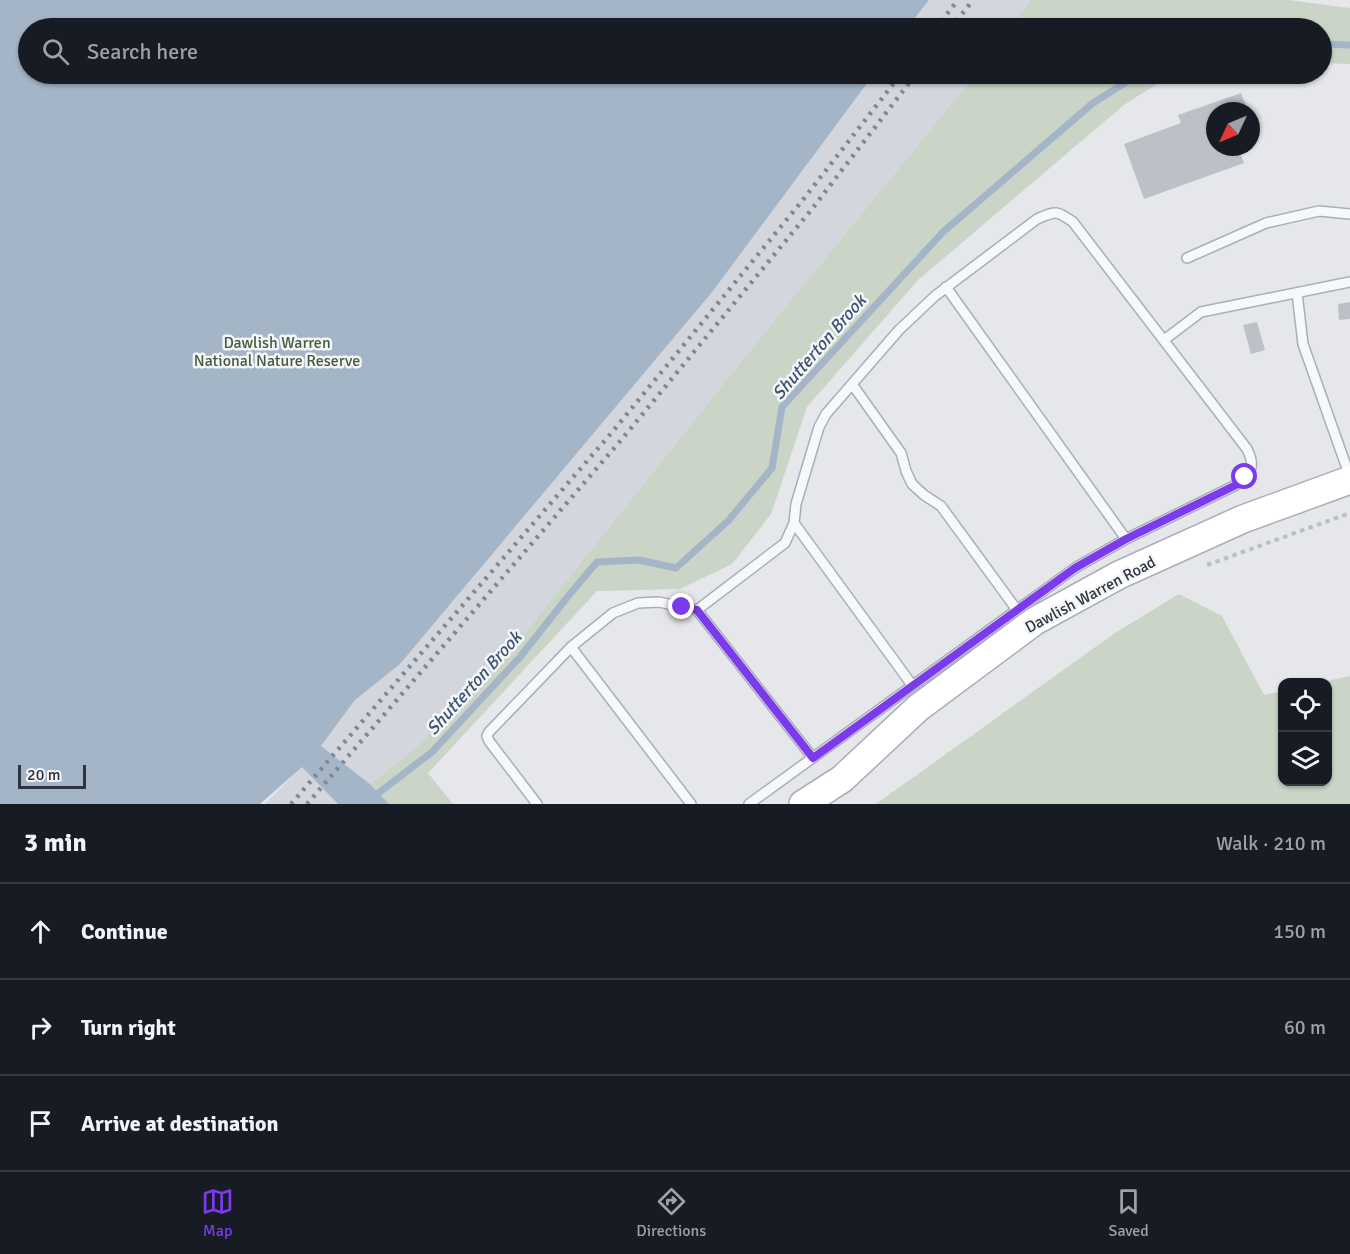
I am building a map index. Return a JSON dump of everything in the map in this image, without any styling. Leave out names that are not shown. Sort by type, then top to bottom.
[{"type":"street","name":"Dawlish Warren Road","points":[[803,804],[842,779],[918,708],[1035,621],[1119,575],[1232,524],[1350,479]]},
{"type":"lane","points":[[1187,258],[1266,223],[1319,211],[1350,214]]},
{"type":"lane","points":[[697,610],[785,543],[794,523],[796,504],[819,427],[826,414],[899,330],[946,287],[1037,219],[1049,213],[1061,213],[1073,222],[1247,449],[1252,459],[1251,468],[1236,485],[1126,539],[1075,568],[749,804]]},
{"type":"lane","points":[[1164,340],[1201,312],[1350,282]]},
{"type":"lane","points":[[946,287],[1126,539]]},
{"type":"lane","points":[[1297,294],[1303,344],[1350,479]]},
{"type":"lane","points":[[852,384],[902,453],[912,484],[941,506],[1017,610]]},
{"type":"lane","points":[[794,523],[912,685]]},
{"type":"lane","points":[[537,804],[489,741],[487,736],[489,732],[571,647],[613,613],[639,603],[659,602],[697,610],[813,758]]},
{"type":"lane","points":[[571,647],[691,804]]},
{"type":"path","points":[[1198,568],[1350,513]]},
{"type":"shaded area","points":[[929,0],[1031,0],[1018,18],[915,18]]},
{"type":"shaded area","points":[[1031,0],[1288,0],[1350,8],[1350,64],[1332,63],[1332,18],[1018,18]]},
{"type":"shaded area","points":[[867,84],[968,84],[748,353],[525,633],[415,749],[370,784],[321,746],[355,700],[400,664],[713,291]]},
{"type":"shaded area","points":[[968,84],[1157,84],[1125,104],[918,280],[807,407],[771,514],[732,564],[680,589],[597,591],[428,773],[453,804],[389,804],[370,784],[415,749],[525,633],[748,353]]},
{"type":"shaded area","points":[[1179,594],[1222,616],[1264,695],[1278,692],[1278,786],[1332,786],[1332,680],[1350,676],[1350,804],[876,804],[1115,633]]},
{"type":"shaded area","points":[[302,766],[338,804],[265,804]]},
{"type":"water","name":"Dawlish Warren National Nature Reserve","points":[[0,0],[929,0],[915,18],[18,18],[18,84],[867,84],[713,291],[400,664],[355,700],[321,746],[370,784],[389,804],[338,804],[302,767],[260,804],[0,804]]},
{"type":"building","points":[[1241,93],[1244,102],[1215,102]]},
{"type":"building","points":[[1206,105],[1206,156],[1241,156],[1244,163],[1144,199],[1124,144],[1181,123],[1178,115]]},
{"type":"building","points":[[1350,302],[1350,319],[1339,320],[1338,304]]},
{"type":"building","points":[[1257,322],[1265,350],[1251,354],[1243,325]]},
{"type":"waterway","name":"Shutterton Brook","points":[[1332,44],[1350,45]]},
{"type":"waterway","name":"Shutterton Brook","points":[[372,798],[432,752],[520,657],[597,562],[639,560],[676,568],[728,521],[772,468],[782,407],[943,232],[1093,103],[1123,84]]},
{"type":"railway","points":[[944,18],[958,0]]},
{"type":"railway","points":[[959,18],[973,0]]},
{"type":"railway","points":[[291,804],[613,431],[802,201],[893,84]]},
{"type":"railway","points":[[307,804],[622,439],[812,209],[908,84]]},
{"type":"route","points":[[682,607],[697,610],[813,758],[1075,568],[1126,539],[1236,485],[1245,477]]}]
